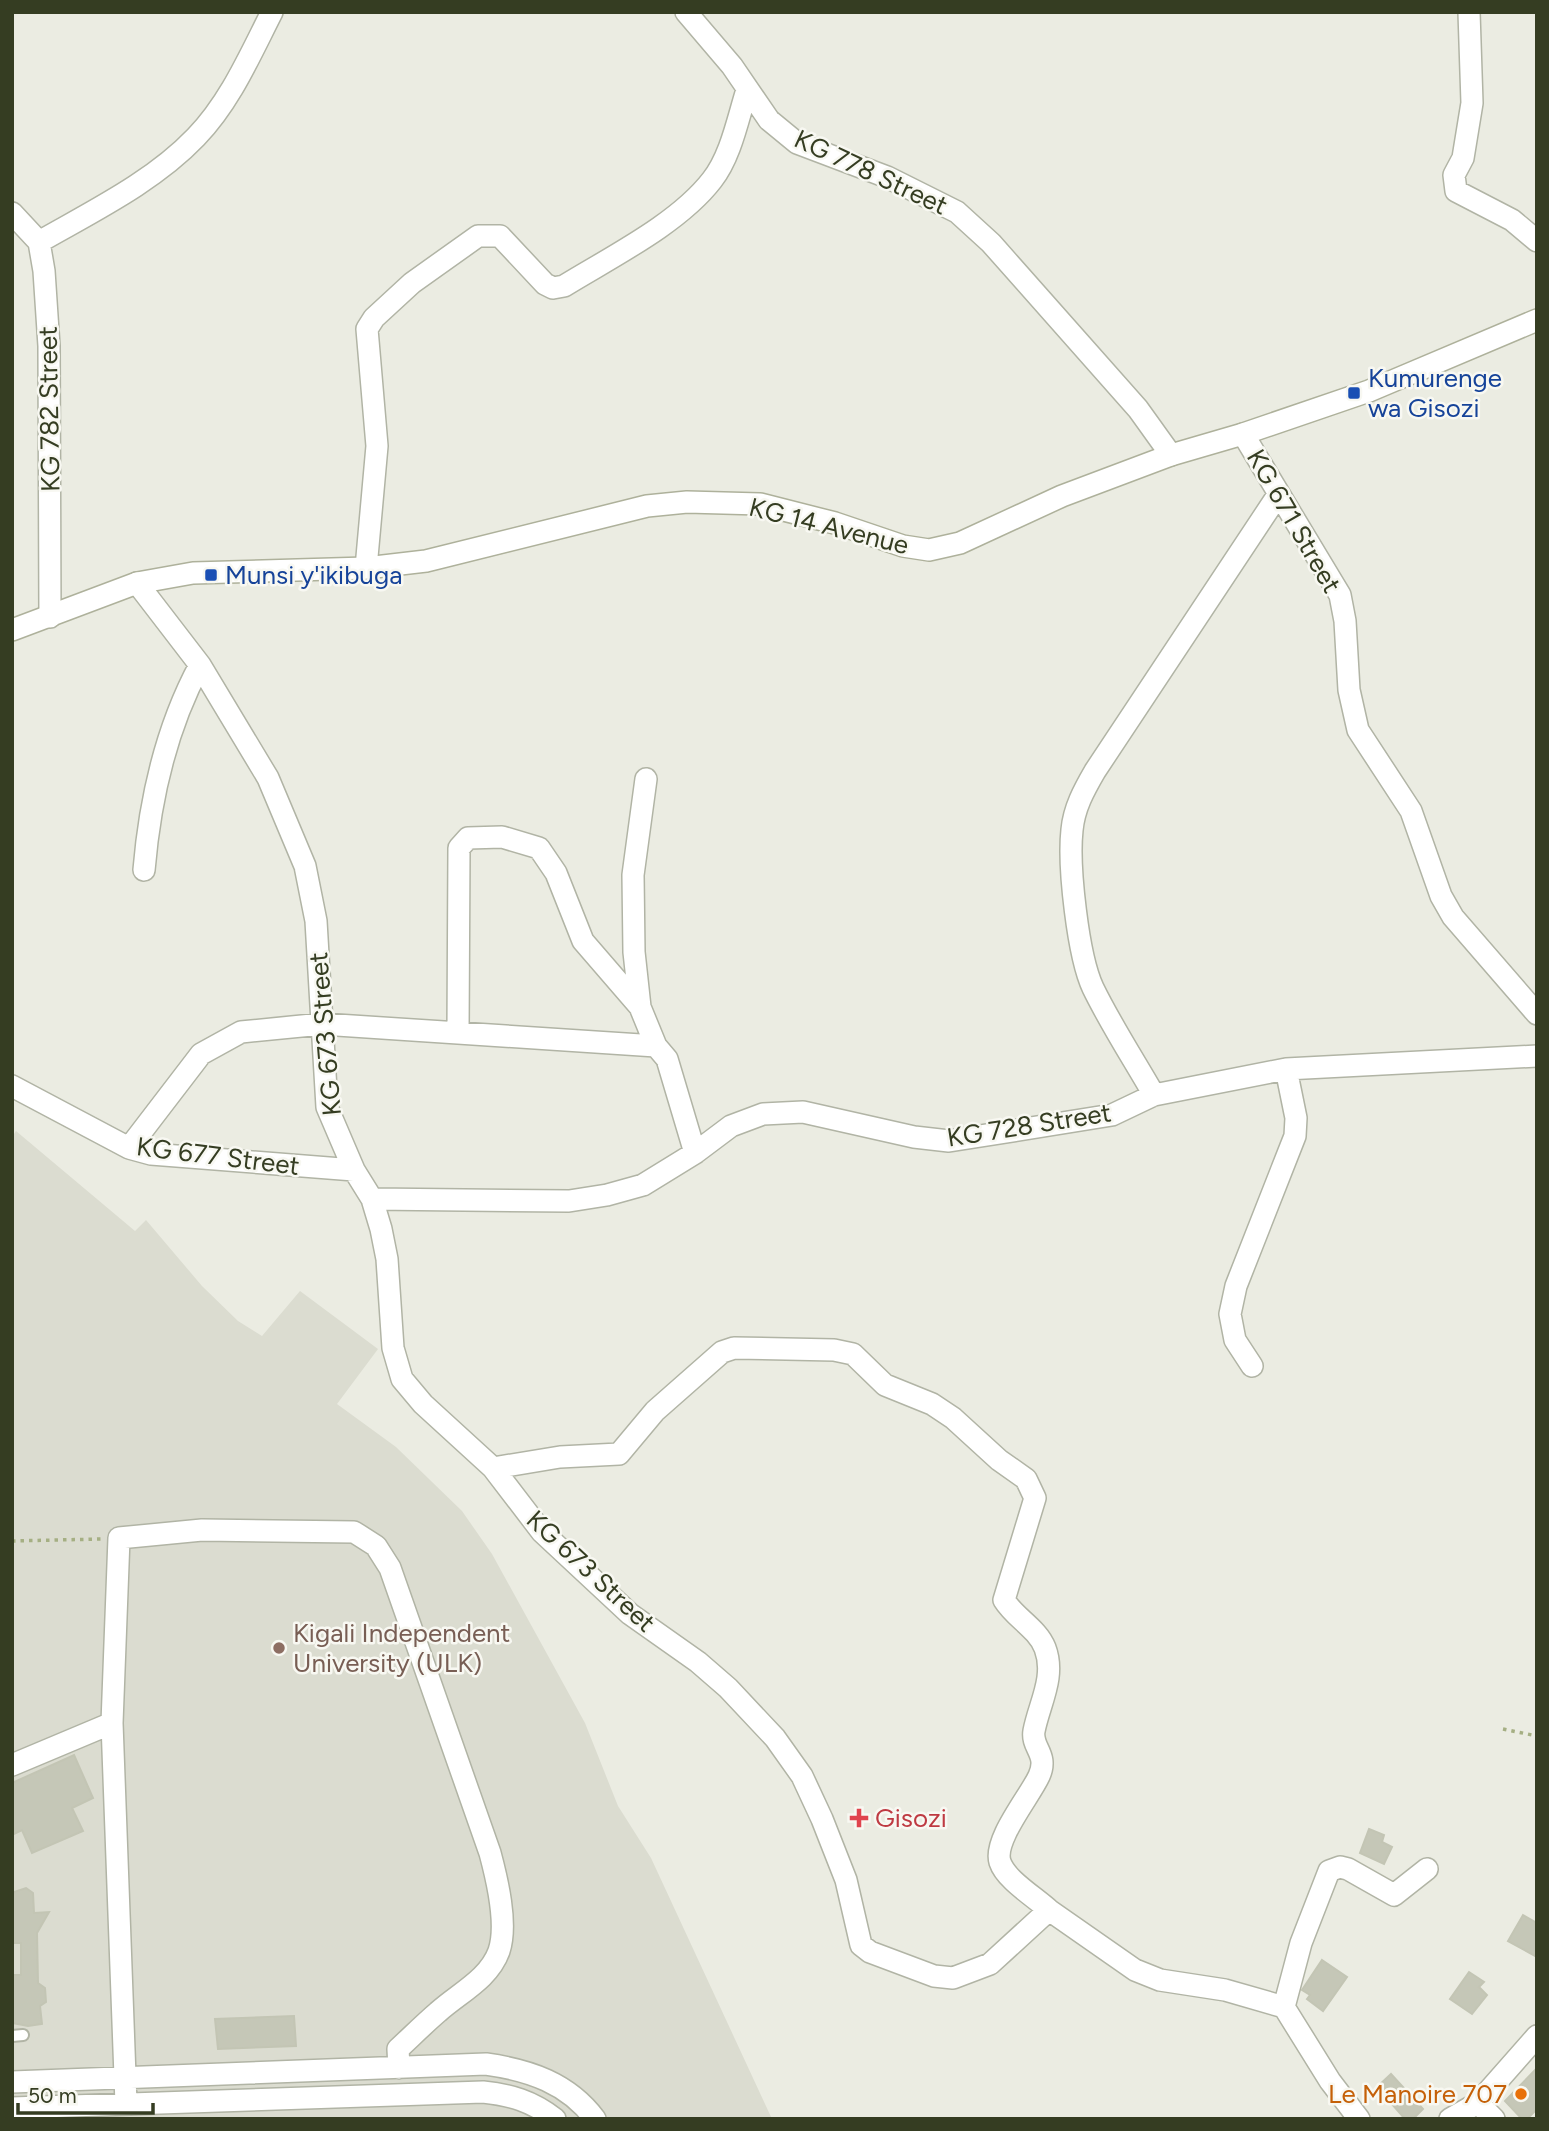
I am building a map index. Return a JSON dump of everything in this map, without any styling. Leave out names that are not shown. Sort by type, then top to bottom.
[{"type":"street","points":[[12,213],[39,242],[117,198],[176,156],[198,135],[232,90],[272,12]]},
{"type":"street","name":"KG 778 Street","points":[[685,12],[732,66],[769,120],[797,143],[887,177],[957,212],[991,243],[1129,399],[1171,455]]},
{"type":"street","points":[[1469,12],[1472,103],[1463,158],[1454,175],[1456,191],[1512,220],[1537,241]]},
{"type":"street","points":[[366,568],[377,446],[367,347],[367,329],[374,318],[412,283],[478,236],[500,236],[545,284],[553,288],[564,286],[654,230],[713,180],[727,150],[747,90]]},
{"type":"street","name":"KG 782 Street","points":[[39,242],[50,346],[50,617]]},
{"type":"street","name":"KG 14 Avenue","points":[[12,630],[137,583],[227,570],[366,568],[426,561],[647,506],[687,502],[760,505],[835,523],[903,546],[929,550],[960,542],[1062,496],[1171,455],[1243,434],[1369,391],[1537,320]]},
{"type":"street","name":"KG 671 Street","points":[[1243,434],[1278,495],[1333,579],[1340,595],[1345,621],[1349,690],[1358,730],[1411,811],[1441,896],[1453,917],[1537,1014]]},
{"type":"street","points":[[1154,1095],[1092,986],[1085,963],[1071,868],[1072,828],[1080,798],[1095,771],[1278,495]]},
{"type":"street","name":"KG 673 Street","points":[[137,583],[200,665],[268,778],[305,866],[316,921],[327,1107],[354,1170],[372,1199],[387,1259],[393,1348],[402,1379],[423,1404],[493,1468],[542,1532],[630,1614],[698,1662],[728,1688],[775,1738],[802,1776],[822,1819],[846,1881],[861,1945],[870,1952],[934,1976],[953,1978],[990,1964],[1049,1910]]},
{"type":"street","points":[[144,870],[148,817],[179,704],[200,665]]},
{"type":"street","points":[[646,779],[633,876],[634,951],[640,1007],[656,1046],[667,1059],[695,1153]]},
{"type":"street","points":[[458,1033],[459,848],[468,838],[502,836],[539,848],[556,873],[583,941],[640,1007]]},
{"type":"street","points":[[129,1148],[201,1054],[241,1032],[322,1024],[656,1046]]},
{"type":"street","name":"KG 728 Street","points":[[372,1199],[569,1201],[607,1195],[643,1185],[695,1153],[731,1126],[763,1114],[803,1112],[914,1137],[948,1141],[1112,1115],[1154,1095],[1286,1069],[1537,1056]]},
{"type":"street","points":[[1252,1366],[1235,1340],[1230,1314],[1236,1286],[1295,1136],[1296,1118],[1286,1069]]},
{"type":"street","name":"KG 677 Street","points":[[12,1086],[129,1148],[183,1158],[354,1170]]},
{"type":"street","points":[[493,1468],[560,1457],[619,1454],[676,1391],[710,1361],[734,1348],[834,1350],[853,1354],[885,1385],[932,1404],[953,1418],[999,1460],[1026,1479],[1035,1498],[1004,1600],[1037,1634],[1045,1649],[1047,1685],[1034,1738],[1043,1762],[1040,1776],[1002,1842],[999,1856],[1004,1869],[1049,1910],[1135,1970],[1160,1980],[1225,1990],[1284,2007],[1331,2081],[1359,2119]]},
{"type":"street","points":[[126,2104],[112,1723],[119,1538],[202,1530],[354,1532],[376,1546],[390,1568],[490,1853],[499,1890],[500,1917],[499,1950],[482,1977],[438,2011],[398,2049],[399,2068]]},
{"type":"street","points":[[12,1765],[112,1723]]},
{"type":"street","points":[[1284,2007],[1301,1943],[1329,1871],[1340,1867],[1348,1869],[1394,1895],[1427,1869]]},
{"type":"street","points":[[1450,2119],[1478,2103],[1537,2036]]},
{"type":"street","points":[[12,2082],[486,2064],[522,2069],[554,2083],[583,2103],[595,2119]]},
{"type":"street","points":[[283,2072],[288,2109]]},
{"type":"street","points":[[16,2112],[126,2104],[288,2109],[483,2092],[513,2095],[540,2107],[555,2119]]},
{"type":"street","points":[[1478,2103],[1494,2119]]},
{"type":"path","points":[[12,1541],[119,1538]]},
{"type":"path","points":[[1503,1729],[1537,1736]]},
{"type":"shaded area","name":"Kigali Independent University (ULK)","points":[[16,1131],[135,1231],[146,1220],[202,1286],[238,1321],[262,1336],[300,1291],[378,1349],[337,1404],[396,1447],[462,1511],[492,1554],[585,1723],[618,1806],[651,1858],[772,2119],[12,2119],[12,1137]]},
{"type":"building","points":[[74,1755],[93,1798],[72,1808],[83,1831],[32,1853],[22,1830],[12,1835],[12,1783]]},
{"type":"building","points":[[1369,1829],[1384,1835],[1382,1842],[1392,1847],[1384,1864],[1360,1853]]},
{"type":"building","points":[[26,1888],[33,1893],[34,1913],[49,1912],[37,1933],[38,1983],[45,1988],[46,2002],[40,2006],[42,2024],[28,2026],[12,2023],[12,1975],[21,1975],[21,1943],[12,1943],[12,1899],[14,1892]]},
{"type":"building","points":[[1523,1915],[1537,1923],[1537,1957],[1508,1941]]},
{"type":"building","points":[[1322,1960],[1347,1977],[1323,2011],[1307,1999],[1310,1995],[1302,1990]]},
{"type":"building","points":[[1469,1972],[1484,1982],[1479,1987],[1487,1995],[1472,2014],[1450,1999]]},
{"type":"building","points":[[294,2016],[296,2046],[218,2049],[215,2019]]},
{"type":"building","points":[[1537,2068],[1537,2109],[1527,2119],[1522,2119],[1505,2101]]},
{"type":"building","points":[[1391,2074],[1423,2109],[1413,2119],[1405,2119],[1377,2087]]},
{"type":"place","name":"Kumurenge wa Gisozi","points":[[1354,393]]},
{"type":"place","name":"Munsi y'ikibuga","points":[[211,575]]},
{"type":"place","name":"Kigali Independent University (ULK)","points":[[279,1648]]},
{"type":"place","name":"Gisozi","points":[[859,1818]]},
{"type":"place","name":"Le Manoire 707","points":[[1521,2094]]}]
